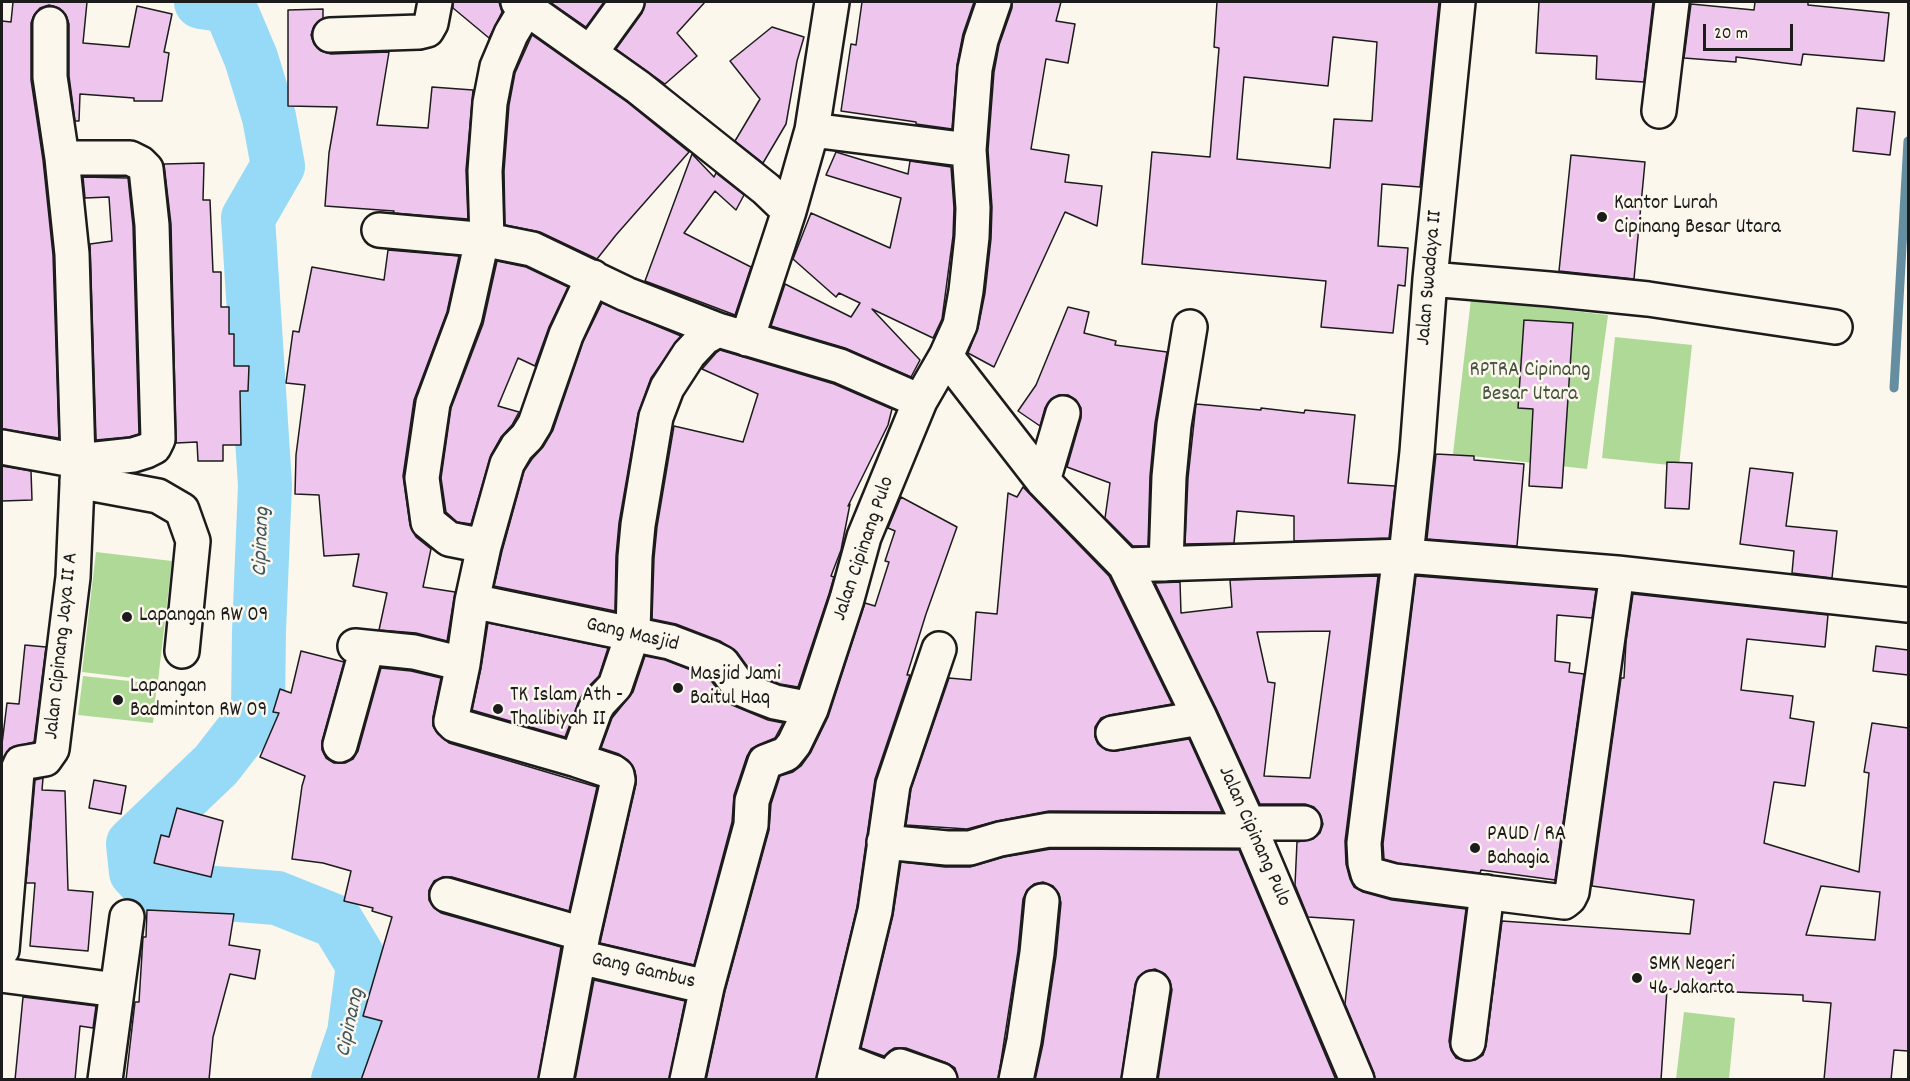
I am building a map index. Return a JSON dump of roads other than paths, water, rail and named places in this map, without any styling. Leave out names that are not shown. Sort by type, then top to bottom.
[{"type":"street","points":[[330,35],[419,33],[427,30],[431,23],[435,2]]},
{"type":"street","points":[[590,53],[627,2]]},
{"type":"street","points":[[732,334],[789,212],[812,130],[832,2]]},
{"type":"street","name":"Jalan Cipinang Pulo","points":[[687,1080],[707,987],[751,825],[752,801],[765,762],[786,754],[794,744],[811,709],[847,599],[864,537],[920,401],[946,356],[960,325],[970,262],[973,208],[969,150],[975,69],[981,40],[994,2]]},
{"type":"street","name":"Jalan Swadaya II","points":[[1458,2],[1430,279],[1406,556],[1398,570],[1364,843],[1368,874],[1394,881],[1487,892]]},
{"type":"street","points":[[1659,111],[1672,2]]},
{"type":"street","points":[[484,546],[449,539],[428,522],[422,478],[433,402],[465,317],[485,240],[485,171],[490,103],[497,67],[522,4],[638,87],[766,189],[789,212]]},
{"type":"street","points":[[50,24],[50,77],[62,158],[72,254],[77,471]]},
{"type":"street","points":[[812,130],[969,150]]},
{"type":"street","points":[[62,158],[130,158],[140,163],[146,169],[152,225],[158,439],[154,447],[146,452],[77,471]]},
{"type":"street","points":[[379,230],[485,240],[532,249],[626,294],[732,334],[840,366],[920,401]]},
{"type":"street","points":[[556,1080],[581,946],[618,780],[617,775],[577,760],[452,723],[472,601],[484,546],[507,464],[535,424],[566,335],[592,277]]},
{"type":"street","points":[[1430,279],[1648,299],[1835,327]]},
{"type":"street","points":[[1166,564],[1168,477],[1190,327]]},
{"type":"street","points":[[577,760],[595,710],[615,686],[633,633],[638,525],[656,417],[667,388],[689,354],[704,338],[732,334]]},
{"type":"street","name":"Jalan Cipinang Pulo","points":[[946,356],[1043,481],[1125,566],[1200,718],[1250,827],[1358,1080]]},
{"type":"street","points":[[1043,481],[1063,413]]},
{"type":"street","points":[[2,447],[158,496],[182,510],[193,541],[182,651]]},
{"type":"street","name":"Jalan Cipinang Jaya II A","points":[[2,950],[17,772],[21,763],[45,759],[52,749],[73,577],[77,471]]},
{"type":"street","points":[[1125,566],[1406,556],[1617,573],[1908,605]]},
{"type":"street","points":[[1468,1043],[1487,892],[1564,902],[1572,892],[1617,573]]},
{"type":"street","name":"Gang Masjid","points":[[472,601],[670,642],[722,663],[740,688],[775,702],[811,709]]},
{"type":"street","points":[[340,745],[361,647],[414,652],[463,664]]},
{"type":"street","points":[[939,649],[893,785],[875,911],[837,1069],[890,1079],[900,1066],[940,1080]]},
{"type":"street","points":[[1113,733],[1200,718]]},
{"type":"street","points":[[884,842],[970,848],[1000,839],[1049,830],[1250,827],[1304,823]]},
{"type":"street","name":"Gang Gambus","points":[[447,895],[581,946],[707,987]]},
{"type":"street","points":[[1016,1080],[1037,952],[1042,901]]},
{"type":"street","points":[[105,1080],[127,917]]},
{"type":"street","points":[[2,975],[117,990]]},
{"type":"street","points":[[1139,1080],[1153,988]]},
{"type":"waterway","name":"Cipinang","points":[[201,2],[229,6],[251,58],[269,117],[278,166],[248,218],[265,485],[258,711],[216,765],[133,844],[136,872],[151,888],[277,898],[337,922],[363,965],[354,1033],[338,1080]]},
{"type":"waterway","points":[[1894,388],[1908,141]]},
{"type":"place","name":"Kantor Lurah Cipinang Besar Utara","points":[[1602,217]]},
{"type":"place","name":"Lapangan RW 09","points":[[127,617]]},
{"type":"place","name":"Masjid Jami Baitul Haq","points":[[678,688]]},
{"type":"place","name":"Lapangan Badminton RW 09","points":[[118,700]]},
{"type":"place","name":"TK Islam Ath - Thalibiyah II","points":[[498,709]]},
{"type":"place","name":"PAUD / RA Bahagia","points":[[1475,848]]},
{"type":"place","name":"SMK Negeri 46 Jakarta","points":[[1637,978]]},
{"type":"park label","name":"RPTRA Cipinang Besar Utara","points":[[1530,384]]}]
